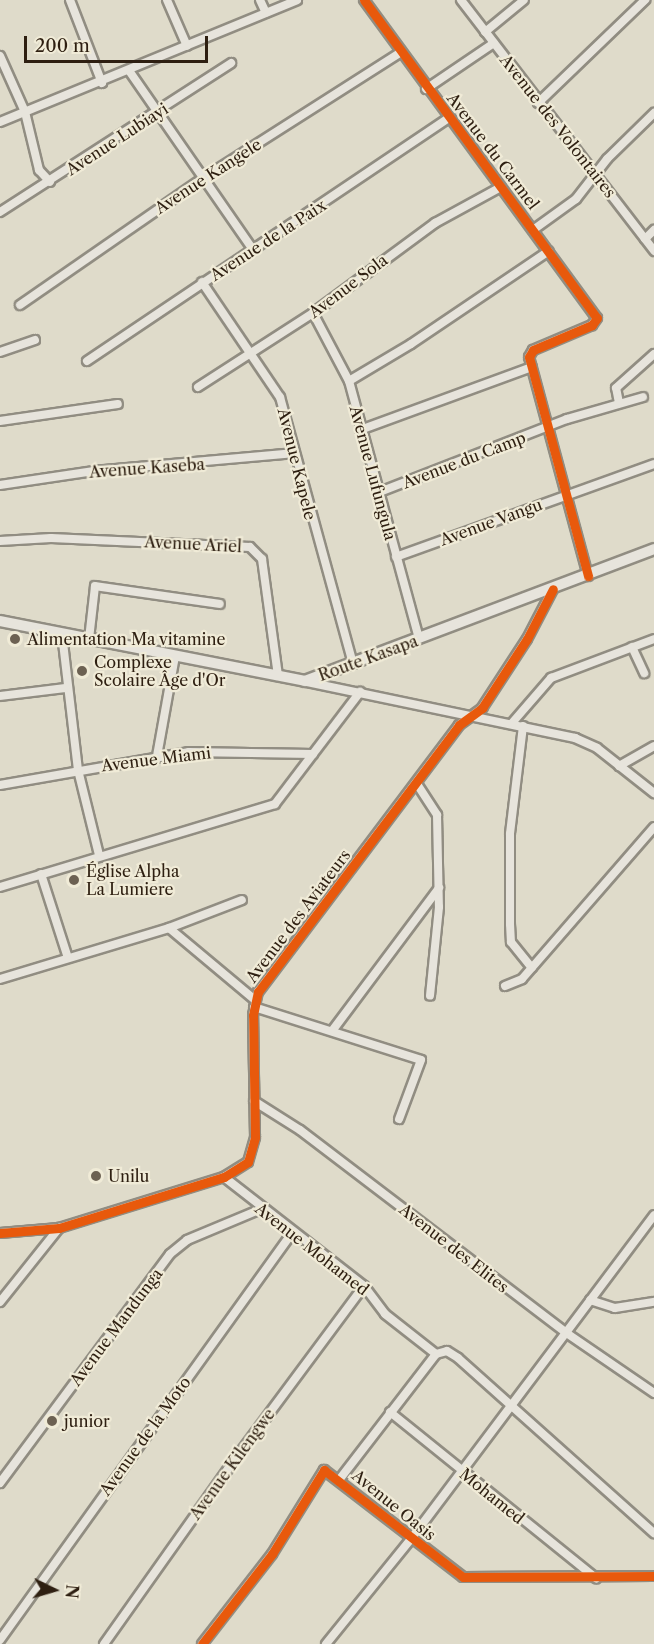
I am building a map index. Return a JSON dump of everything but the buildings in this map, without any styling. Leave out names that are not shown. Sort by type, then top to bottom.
[{"type":"main road","name":"Route Kasapa","points":[[0,621],[305,681],[588,576],[654,549]]},
{"type":"street","points":[[70,0],[102,83]]},
{"type":"street","points":[[167,0],[187,46]]},
{"type":"street","points":[[260,0],[266,13]]},
{"type":"street","points":[[0,122],[130,72],[297,0]]},
{"type":"street","name":"Avenue du Carmel","points":[[364,0],[426,89],[549,251],[598,320],[533,350],[529,357],[532,367]]},
{"type":"street","name":"Avenue des Volontaires","points":[[461,0],[654,251]]},
{"type":"street","points":[[485,32],[524,0]]},
{"type":"street","points":[[538,103],[645,0]]},
{"type":"street","points":[[426,89],[494,43]]},
{"type":"street","name":"Avenue Kangele","points":[[21,305],[205,177],[400,52]]},
{"type":"street","points":[[0,56],[25,112],[36,161],[50,182]]},
{"type":"street","name":"Avenue Lubiayi","points":[[0,212],[158,113],[231,63]]},
{"type":"street","points":[[130,72],[205,177],[252,248]]},
{"type":"street","points":[[533,230],[576,198],[595,174],[654,113]]},
{"type":"street","name":"Avenue de la Paix","points":[[87,361],[252,248],[312,212],[448,118]]},
{"type":"street","name":"Avenue Sola","points":[[198,387],[313,313],[435,223],[501,187]]},
{"type":"street","points":[[645,239],[654,230]]},
{"type":"street","points":[[349,381],[411,344],[549,251]]},
{"type":"street","name":"Avenue Kapele","points":[[202,282],[280,397],[353,664]]},
{"type":"street","name":"Avenue Lufungula","points":[[313,313],[349,381],[377,493],[419,639]]},
{"type":"street","points":[[0,352],[35,340]]},
{"type":"street","points":[[619,403],[616,388],[654,354]]},
{"type":"street","points":[[360,430],[532,367],[568,494],[588,576]]},
{"type":"street","name":"Avenue du Camp","points":[[377,493],[549,426],[643,397]]},
{"type":"street","points":[[0,421],[118,404]]},
{"type":"street","name":"Avenue Kaseba","points":[[0,485],[71,474],[294,453]]},
{"type":"street","name":"Avenue Vangu","points":[[396,557],[654,464]]},
{"type":"street","name":"Avenue Ariel","points":[[0,541],[51,538],[250,547],[262,559],[278,676]]},
{"type":"street","points":[[89,639],[94,586],[220,604]]},
{"type":"street","name":"Avenue des Aviateurs","points":[[0,1233],[59,1228],[240,1170],[251,1157],[255,1137],[254,1003],[471,713],[482,708],[521,649],[553,589]]},
{"type":"street","points":[[62,634],[66,687],[78,770],[99,855]]},
{"type":"street","points":[[512,723],[551,678],[654,639]]},
{"type":"street","points":[[632,646],[644,673]]},
{"type":"street","points":[[157,756],[175,656]]},
{"type":"street","points":[[305,681],[471,713],[588,742],[654,793]]},
{"type":"street","points":[[0,696],[66,687]]},
{"type":"street","points":[[0,887],[99,855],[271,806],[360,692]]},
{"type":"street","points":[[523,726],[510,834],[511,942],[532,968]]},
{"type":"street","points":[[619,766],[654,746]]},
{"type":"street","name":"Avenue Miami","points":[[0,785],[157,756],[233,751],[313,754]]},
{"type":"street","points":[[417,784],[437,815],[439,888],[436,965],[430,996]]},
{"type":"street","points":[[504,986],[522,979],[654,826]]},
{"type":"street","points":[[41,874],[68,958]]},
{"type":"street","points":[[332,1031],[439,888]]},
{"type":"street","points":[[0,979],[169,928],[242,900]]},
{"type":"street","points":[[169,928],[254,1003],[421,1060],[399,1119]]},
{"type":"street","name":"Avenue des Elites","points":[[254,1101],[300,1130],[565,1332],[654,1393]]},
{"type":"street","name":"Avenue Mohamed","points":[[224,1177],[261,1209],[364,1286],[385,1314],[436,1354],[442,1350],[452,1354],[654,1533]]},
{"type":"street","name":"Avenue Mandunga","points":[[0,1483],[170,1254],[187,1240],[261,1209]]},
{"type":"street","points":[[326,1644],[411,1539],[510,1403],[654,1215]]},
{"type":"street","points":[[0,1302],[59,1228]]},
{"type":"street","name":"Avenue de la Moto","points":[[0,1640],[292,1233]]},
{"type":"street","name":"Avenue Kilengwe","points":[[104,1644],[228,1468],[364,1286]]},
{"type":"street","points":[[590,1300],[615,1308],[654,1302]]},
{"type":"street","name":"Avenue Oasis","points":[[339,1480],[436,1354]]},
{"type":"street","name":"Mohamed","points":[[390,1412],[596,1578]]},
{"type":"street","name":"Avenue Oasis","points":[[202,1644],[272,1554],[321,1472],[327,1470],[411,1539],[463,1577],[654,1576]]},
{"type":"cycle path","points":[[364,0],[597,318],[592,325],[533,350],[529,357],[588,576]]},
{"type":"cycle path","points":[[0,1233],[59,1228],[224,1177],[248,1162],[255,1137],[253,1015],[258,992],[459,725],[482,708],[527,639],[553,589]]},
{"type":"cycle path","points":[[202,1644],[272,1554],[324,1470],[463,1577],[654,1576]]},
{"type":"place","name":"Alimentation Ma vitamine","points":[[15,639]]},
{"type":"place","name":"Complexe Scolaire Âge d'Or","points":[[82,671]]},
{"type":"place","name":"Église Alpha La Lumiere","points":[[74,880]]},
{"type":"place","name":"Unilu","points":[[96,1176]]},
{"type":"place","name":"junior","points":[[52,1421]]}]
